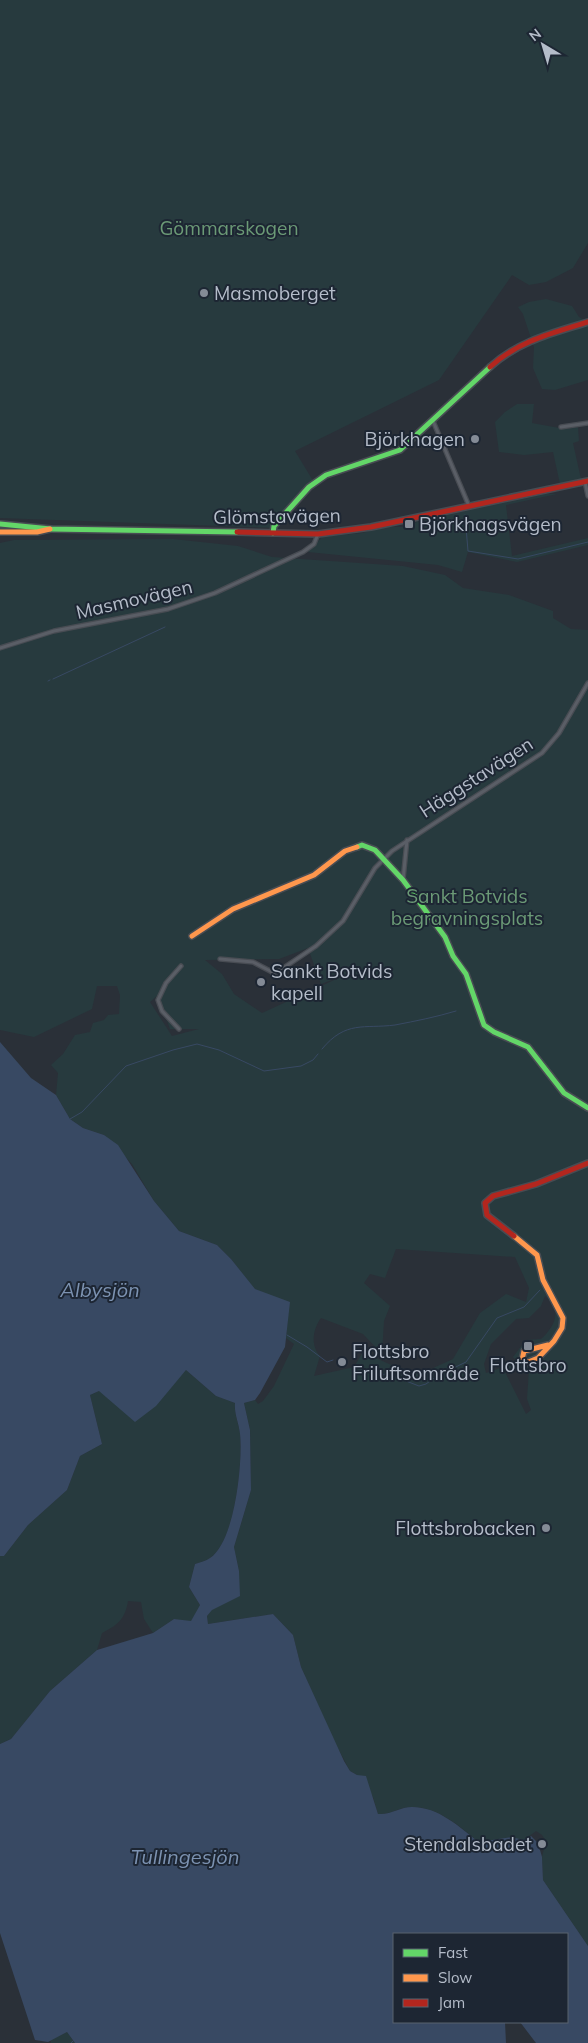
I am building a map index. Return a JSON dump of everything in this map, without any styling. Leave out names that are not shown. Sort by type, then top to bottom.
[{"type":"street","points":[[272,533],[274,526],[308,487],[336,470],[396,452],[433,421],[504,354],[542,335],[588,322]]},
{"type":"street","points":[[433,421],[469,506]]},
{"type":"street","points":[[561,427],[588,423]]},
{"type":"street","points":[[587,482],[588,496]]},
{"type":"street","name":"Glömstavägen","points":[[51,529],[318,534],[371,527],[587,482]]},
{"type":"street","points":[[0,526],[15,525],[51,529]]},
{"type":"street","points":[[0,532],[38,532],[51,529]]},
{"type":"street","name":"Masmovägen","points":[[0,648],[54,631],[159,611],[215,593],[304,552],[312,546],[318,534]]},
{"type":"street","name":"Häggstavägen","points":[[220,959],[254,962],[274,974],[316,946],[343,922],[375,868],[384,858],[407,840],[542,753],[559,733],[588,683]]},
{"type":"street","name":"Häggstavägen","points":[[403,880],[407,840]]},
{"type":"street","points":[[192,936],[233,909],[314,875],[346,851],[362,845],[374,850],[384,858],[403,880],[446,937],[453,956],[466,974],[484,1025],[494,1032],[528,1047],[538,1057],[564,1093],[588,1108]]},
{"type":"street","points":[[179,1028],[162,1011],[158,996],[166,983],[181,966]]},
{"type":"street","points":[[548,1345],[524,1351],[522,1360],[526,1363],[531,1362],[548,1345],[562,1328],[563,1318],[543,1280],[537,1255],[487,1215],[485,1208],[487,1200],[493,1196],[536,1184],[588,1163]]},
{"type":"green space","name":"Gömmarskogen","points":[[0,0],[588,0],[588,243],[573,268],[546,282],[529,285],[512,275],[439,380],[295,451],[315,484],[275,528],[0,518]]},
{"type":"green space","points":[[546,299],[572,306],[579,317],[588,322],[588,380],[555,390],[542,389],[533,368],[534,347],[523,314],[518,307],[529,302]]},
{"type":"green space","points":[[517,404],[534,404],[532,423],[565,429],[578,427],[579,441],[573,443],[581,479],[560,484],[553,452],[524,455],[499,452],[495,422]]},
{"type":"green space","points":[[545,494],[557,494],[506,505],[512,556],[588,538],[588,545],[517,562],[468,552],[462,572],[438,565],[308,552],[322,537],[362,533],[384,527],[406,527],[419,521]]},
{"type":"green space","name":"Sankt Botvids begravningsplats","points":[[173,539],[238,546],[272,557],[403,566],[445,575],[463,588],[509,595],[553,611],[553,618],[571,629],[588,630],[588,1946],[543,1880],[542,1857],[546,1841],[542,1835],[536,1831],[523,1841],[512,1837],[479,1842],[448,1819],[431,1810],[412,1807],[378,1814],[373,1797],[357,1775],[350,1771],[333,1739],[301,1667],[293,1635],[273,1614],[208,1624],[207,1616],[239,1571],[234,1547],[251,1490],[250,1430],[244,1403],[255,1400],[258,1404],[263,1401],[274,1386],[294,1344],[286,1338],[289,1303],[254,1289],[231,1259],[217,1245],[179,1231],[154,1201],[132,1164],[104,1135],[83,1128],[70,1119],[56,1095],[58,1073],[51,1065],[63,1054],[75,1035],[90,1032],[93,1023],[104,1020],[108,1015],[119,1014],[120,995],[117,986],[97,986],[92,1009],[34,1037],[0,1030],[0,543],[14,540]],"holes":[[[308,948],[321,984],[343,976],[262,1013],[234,994],[222,974],[205,960],[279,959]],[[158,995],[170,1029],[199,1029],[172,1036],[150,1002]],[[396,1249],[515,1257],[529,1288],[526,1302],[506,1294],[480,1313],[453,1359],[420,1374],[389,1364],[363,1352],[354,1367],[314,1376],[320,1356],[315,1347],[314,1337],[316,1327],[321,1318],[363,1334],[382,1354],[384,1321],[390,1306],[364,1283],[370,1274],[385,1278]],[[545,1296],[551,1301],[554,1307],[555,1318],[550,1329],[541,1339],[526,1340],[513,1357],[518,1362],[486,1373],[484,1364],[491,1344],[516,1319],[529,1318],[541,1306]],[[515,1367],[529,1370],[527,1399],[531,1410],[526,1414],[505,1372]]]},
{"type":"green space","points":[[186,1370],[216,1396],[235,1403],[241,1447],[236,1500],[226,1536],[219,1549],[208,1559],[195,1564],[189,1587],[200,1605],[191,1622],[174,1619],[153,1633],[144,1619],[141,1602],[128,1601],[120,1621],[102,1633],[97,1650],[50,1691],[11,1739],[0,1744],[0,1556],[4,1556],[28,1525],[67,1490],[80,1456],[102,1444],[90,1395],[99,1391],[174,1383]]},
{"type":"green space","points":[[67,2032],[75,2043],[51,2043],[51,2040]]},
{"type":"water","name":"Tullingesjön","points":[[0,1042],[31,1078],[56,1095],[70,1119],[83,1128],[104,1135],[118,1145],[154,1201],[179,1231],[217,1245],[255,1289],[290,1302],[285,1347],[255,1400],[244,1403],[250,1430],[251,1490],[234,1547],[239,1571],[240,1596],[212,1610],[207,1616],[208,1624],[273,1614],[293,1635],[301,1667],[344,1761],[350,1771],[357,1775],[366,1776],[378,1814],[408,1807],[422,1808],[440,1814],[479,1842],[512,1837],[523,1840],[531,1836],[538,1843],[542,1857],[543,1880],[588,1946],[588,2043],[536,2043],[521,2023],[568,2023],[568,1933],[393,1933],[393,2023],[505,2023],[506,2043],[75,2043],[67,2032],[48,2042],[35,2040],[0,1933],[0,1744],[11,1739],[50,1691],[97,1650],[153,1633],[174,1619],[191,1621],[200,1605],[189,1587],[195,1564],[210,1558],[219,1549],[226,1536],[236,1500],[241,1446],[235,1403],[216,1396],[186,1370],[156,1406],[135,1422],[99,1391],[90,1395],[102,1444],[80,1456],[67,1490],[28,1525],[4,1556],[0,1556]]},
{"type":"waterway","points":[[465,515],[468,551],[518,559],[588,542]]},
{"type":"waterway","points":[[53,679],[165,627]]},
{"type":"waterway","points":[[322,1049],[331,1040],[347,1030],[395,1025],[456,1011]]},
{"type":"waterway","points":[[70,1119],[82,1112],[126,1066],[173,1050],[197,1044],[219,1050],[264,1071],[301,1066],[313,1060],[318,1054]]},
{"type":"waterway","points":[[353,1366],[378,1375],[388,1374],[419,1386],[426,1384],[437,1376],[466,1362],[497,1318],[524,1307],[540,1290]]},
{"type":"waterway","points":[[287,1335],[327,1362],[333,1360]]},
{"type":"traffic: fast","points":[[273,533],[274,526],[309,487],[326,475],[400,450],[490,367]]},
{"type":"traffic: fast","points":[[0,524],[51,529],[237,532]]},
{"type":"traffic: fast","points":[[357,847],[362,845],[375,850],[403,880],[445,937],[453,956],[466,974],[484,1025],[494,1032],[528,1047],[564,1093],[588,1108]]},
{"type":"traffic: slow","points":[[0,532],[37,532],[50,529]]},
{"type":"traffic: slow","points":[[192,936],[233,909],[314,875],[345,851],[357,847]]},
{"type":"traffic: slow","points":[[514,1236],[537,1255],[543,1280],[563,1318],[562,1328],[554,1341],[538,1358],[526,1363],[522,1360],[524,1351],[548,1345]]},
{"type":"traffic: jam","points":[[490,367],[524,344],[588,322]]},
{"type":"traffic: jam","points":[[237,532],[318,534],[371,527],[588,481]]},
{"type":"traffic: jam","points":[[514,1236],[487,1215],[485,1203],[493,1196],[536,1184],[588,1163]]},
{"type":"place","name":"Masmoberget","points":[[204,293]]},
{"type":"place","name":"Björkhagen","points":[[475,439]]},
{"type":"place","name":"Björkhagsvägen","points":[[409,524]]},
{"type":"place","name":"Sankt Botvids kapell","points":[[261,982]]},
{"type":"place","name":"Flottsbro","points":[[528,1346]]},
{"type":"place","name":"Flottsbro Friluftsområde","points":[[342,1362]]},
{"type":"place","name":"Flottsbrobacken","points":[[546,1528]]},
{"type":"place","name":"Stendalsbadet","points":[[542,1844]]},
{"type":"water label","name":"Albysjön","points":[[100,1290]]}]
